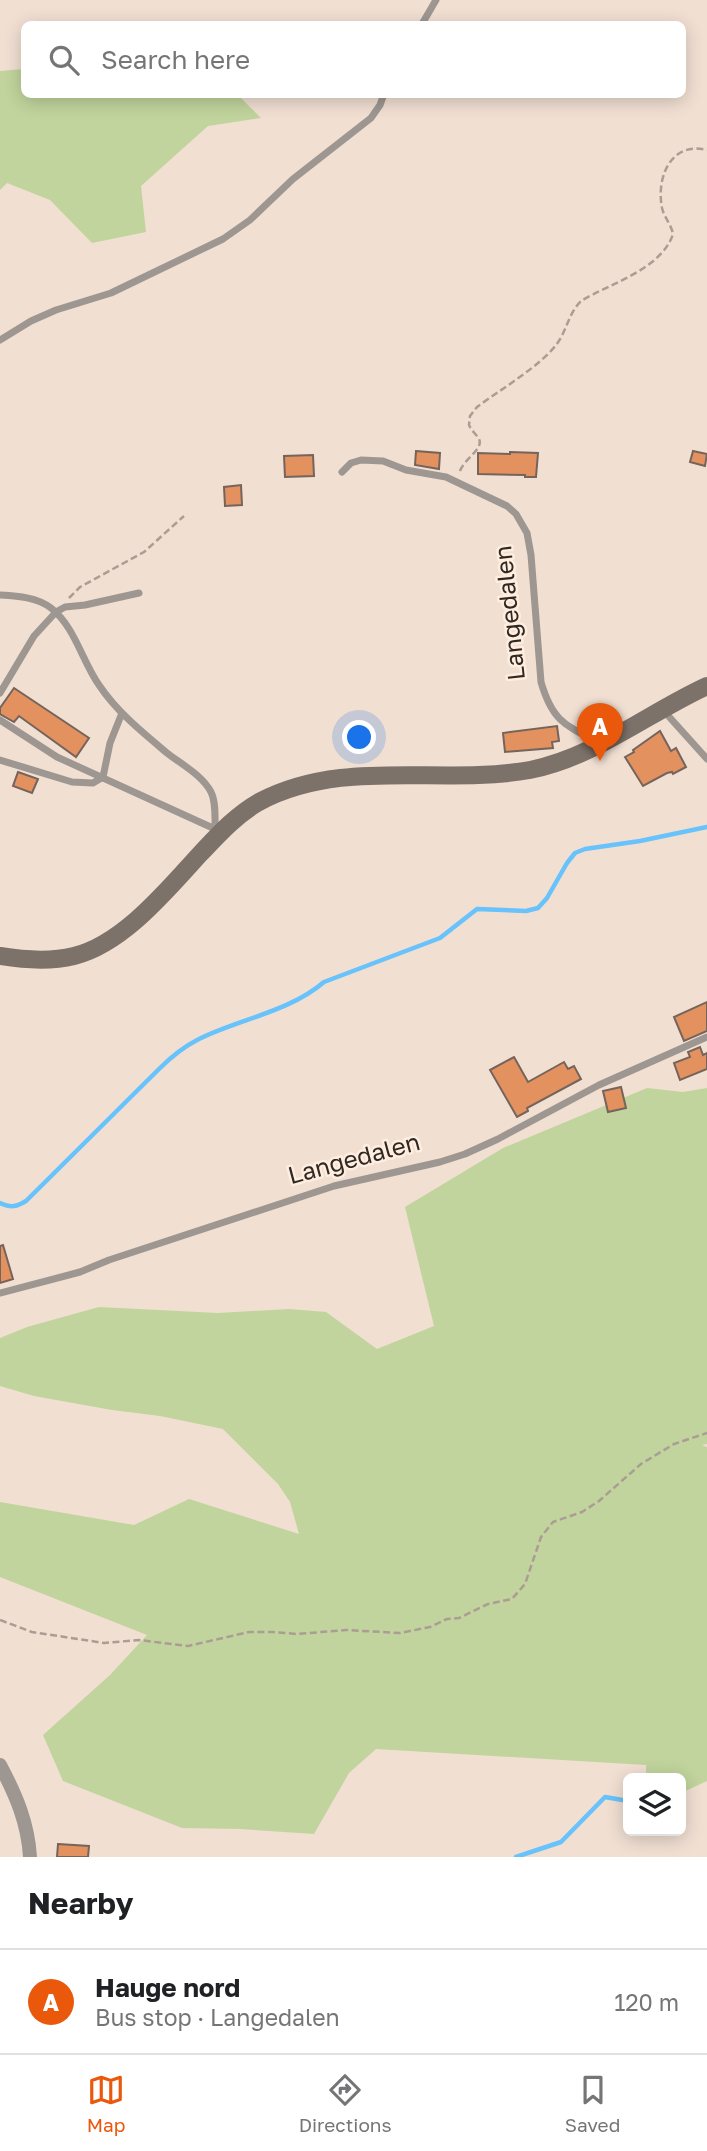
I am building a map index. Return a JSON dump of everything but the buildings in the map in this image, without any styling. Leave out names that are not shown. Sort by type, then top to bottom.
[{"type":"main road","points":[[0,956],[55,959],[75,956],[108,940],[150,906],[217,831],[258,803],[298,786],[351,777],[510,773],[540,768],[602,744],[707,686]]},
{"type":"street","points":[[0,1765],[23,1815],[30,1857]]},
{"type":"lane","points":[[424,21],[436,0]]},
{"type":"lane","points":[[0,340],[31,321],[56,310],[111,293],[223,239],[250,220],[293,180],[370,118],[383,98]]},
{"type":"lane","name":"Langedalen","points":[[342,472],[356,461],[383,461],[406,470],[446,477],[507,506],[522,522],[527,533],[541,682],[546,701],[561,721],[602,744]]},
{"type":"lane","points":[[0,693],[34,636],[56,612],[65,607],[139,593]]},
{"type":"lane","points":[[0,595],[38,601],[56,612],[67,626],[99,685],[122,713],[209,788],[213,797],[217,831]]},
{"type":"lane","points":[[663,710],[707,760]]},
{"type":"lane","points":[[0,760],[72,782],[93,783],[103,777],[110,743],[122,713]]},
{"type":"lane","points":[[0,720],[57,757],[217,831]]},
{"type":"lane","name":"Langedalen","points":[[0,1293],[80,1272],[334,1186],[465,1154],[599,1085],[707,1037]]},
{"type":"path","points":[[463,485],[461,466],[480,444],[468,425],[473,411],[552,349],[559,341],[572,309],[580,301],[645,267],[665,248],[673,234],[661,203],[665,173],[678,153],[685,149],[707,150]]},
{"type":"path","points":[[65,607],[75,591],[144,552],[184,516]]},
{"type":"path","points":[[0,1620],[32,1632],[104,1643],[139,1640],[188,1646],[249,1632],[297,1634],[346,1630],[400,1633],[430,1627],[447,1619],[459,1618],[488,1604],[512,1599],[526,1584],[541,1537],[553,1522],[599,1501],[640,1464],[674,1444],[707,1433]]},
{"type":"green space","points":[[21,69],[21,98],[241,98],[261,118],[208,126],[141,186],[146,232],[92,243],[50,200],[7,183],[0,190],[0,71]]},
{"type":"green space","points":[[647,1088],[683,1092],[707,1088],[707,1444],[702,1445],[707,1447],[707,1781],[686,1791],[686,1773],[646,1773],[646,1765],[376,1749],[349,1773],[314,1834],[182,1828],[63,1781],[43,1735],[110,1675],[147,1635],[0,1577],[0,1502],[134,1525],[189,1499],[299,1534],[290,1502],[278,1484],[223,1429],[34,1396],[0,1386],[0,1338],[27,1327],[99,1307],[218,1313],[289,1309],[326,1312],[377,1349],[434,1326],[405,1207],[503,1148]]},
{"type":"waterway","points":[[0,1203],[13,1206],[26,1201],[164,1065],[193,1042],[295,1001],[324,982],[440,938],[477,909],[526,911],[538,908],[575,853],[707,827]]},
{"type":"waterway","points":[[516,1857],[561,1842],[605,1797],[623,1800]]},
{"type":"place","name":"Hauge nord","points":[[600,761]]}]
